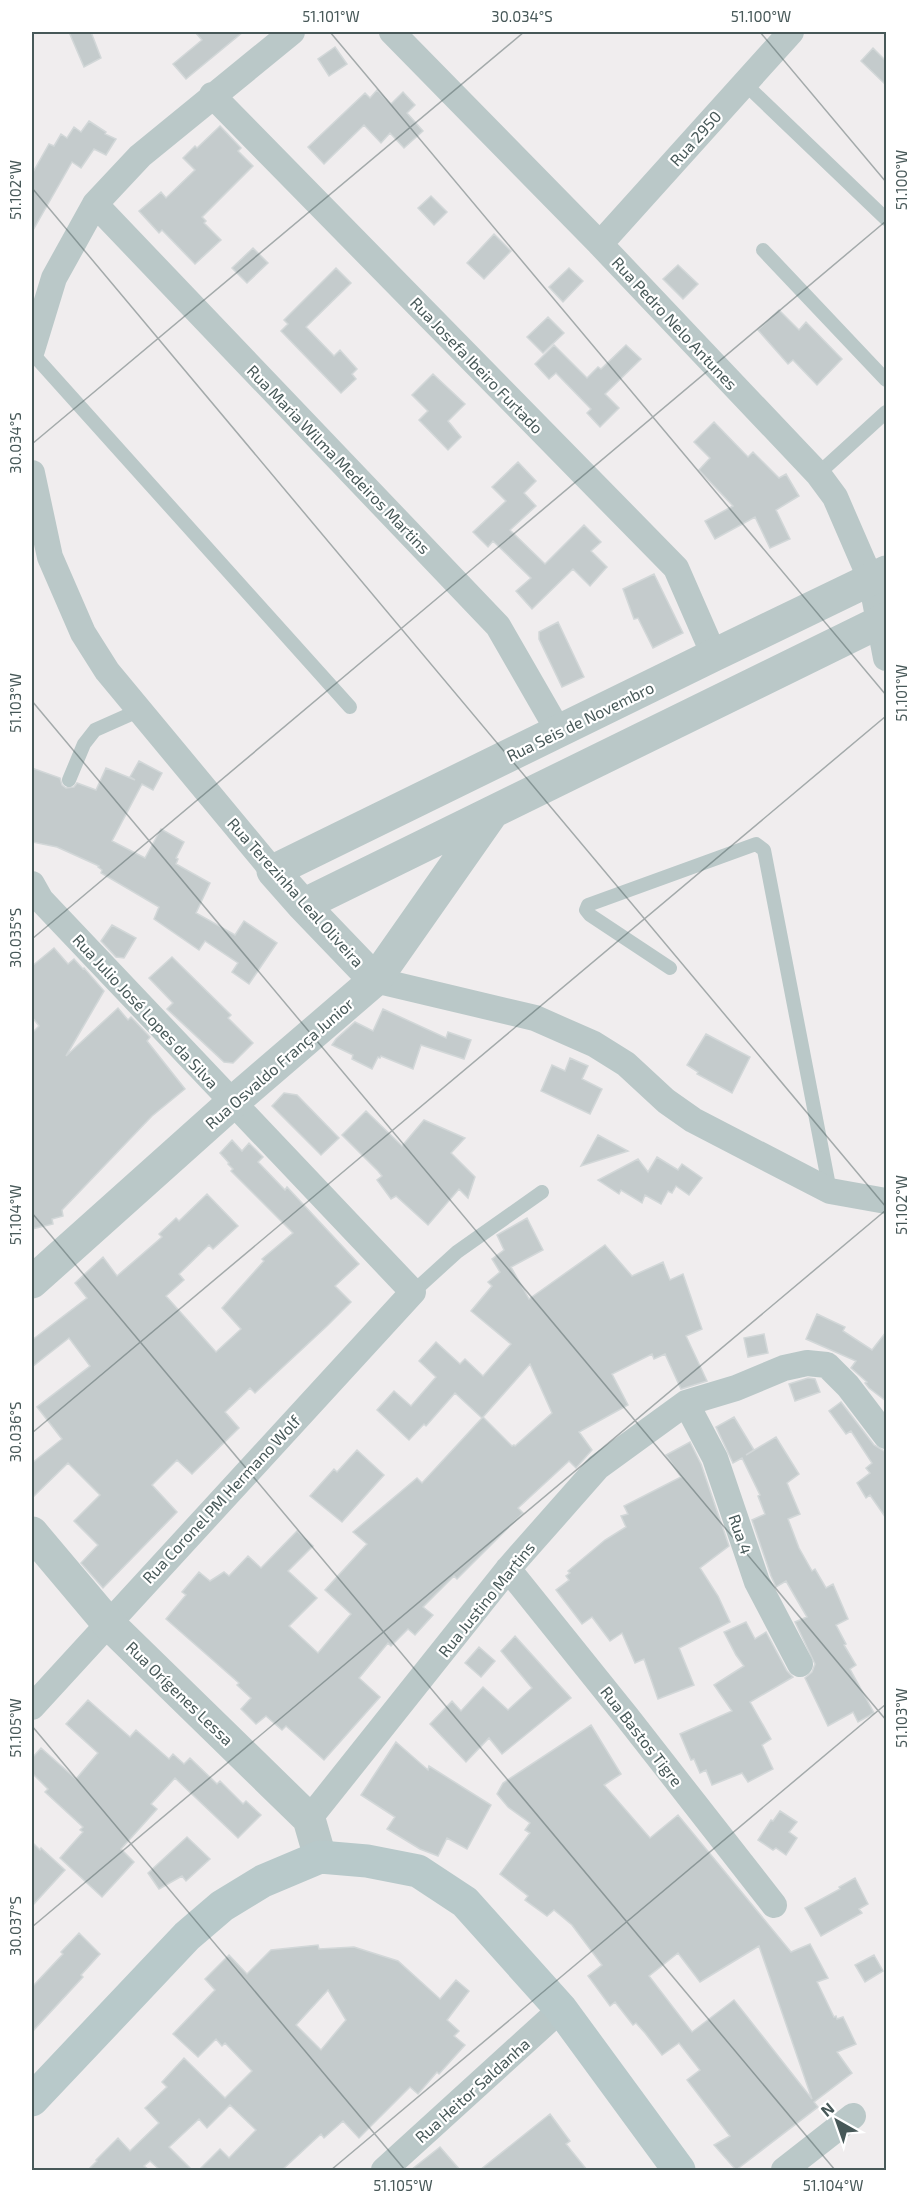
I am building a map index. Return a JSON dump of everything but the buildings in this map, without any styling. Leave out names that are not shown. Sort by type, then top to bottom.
[{"type":"main road","points":[[32,2100],[187,1936],[222,1906],[263,1881],[320,1857],[367,1861],[418,1871],[465,1902],[561,2009],[679,2170]]},
{"type":"street","points":[[32,351],[54,278],[95,204],[140,156],[292,32]]},
{"type":"street","name":"Rua Pedro Nelo Antunes","points":[[392,32],[600,244],[818,474],[835,497],[879,576],[886,658]]},
{"type":"street","name":"Rua 2950","points":[[600,244],[791,32]]},
{"type":"street","name":"Rua Josefa Ibeiro Furtado","points":[[212,95],[676,568],[714,655]]},
{"type":"street","name":"Rua Maria Wilma Medeiros Martins","points":[[95,204],[498,626],[559,732]]},
{"type":"street","name":"Rua Terezinha Leal Oliveira","points":[[32,473],[50,557],[83,633],[107,672],[273,871],[375,980],[535,1018],[594,1044],[626,1064],[666,1101],[693,1120],[830,1191],[886,1201]]},
{"type":"street","name":"Rua Seis de Novembro","points":[[273,871],[879,576]]},
{"type":"street","points":[[303,905],[883,621]]},
{"type":"street","name":"Rua Osvaldo França Junior","points":[[32,1282],[232,1103],[375,980],[492,813]]},
{"type":"street","name":"Rua Julio José Lopes da Silva","points":[[32,884],[41,900],[413,1292]]},
{"type":"street","name":"Rua Coronel PM Hermano Wolf","points":[[32,1707],[107,1622],[413,1292]]},
{"type":"street","name":"Rua Justino Martins","points":[[309,1819],[508,1569],[598,1467],[686,1403],[735,1388],[784,1368],[807,1363],[827,1365],[848,1386],[886,1436]]},
{"type":"street","name":"Rua 4","points":[[686,1403],[715,1458],[757,1582],[800,1664]]},
{"type":"street","name":"Rua Orígenes Lessa","points":[[32,1533],[107,1622],[309,1819],[320,1857]]},
{"type":"street","name":"Rua Bastos Tigre","points":[[508,1569],[774,1905]]},
{"type":"street","name":"Rua Heitor Saldanha","points":[[384,2170],[561,2009]]},
{"type":"street","points":[[784,2170],[853,2116]]},
{"type":"lane","points":[[744,83],[886,219]]},
{"type":"lane","points":[[763,250],[886,380]]},
{"type":"lane","points":[[32,351],[350,707]]},
{"type":"lane","points":[[818,474],[886,412]]},
{"type":"lane","points":[[69,780],[84,744],[95,730],[140,710]]},
{"type":"lane","points":[[670,968],[590,915],[586,910],[588,906],[756,844],[764,850],[830,1191]]},
{"type":"lane","points":[[413,1292],[457,1252],[542,1192]]}]
